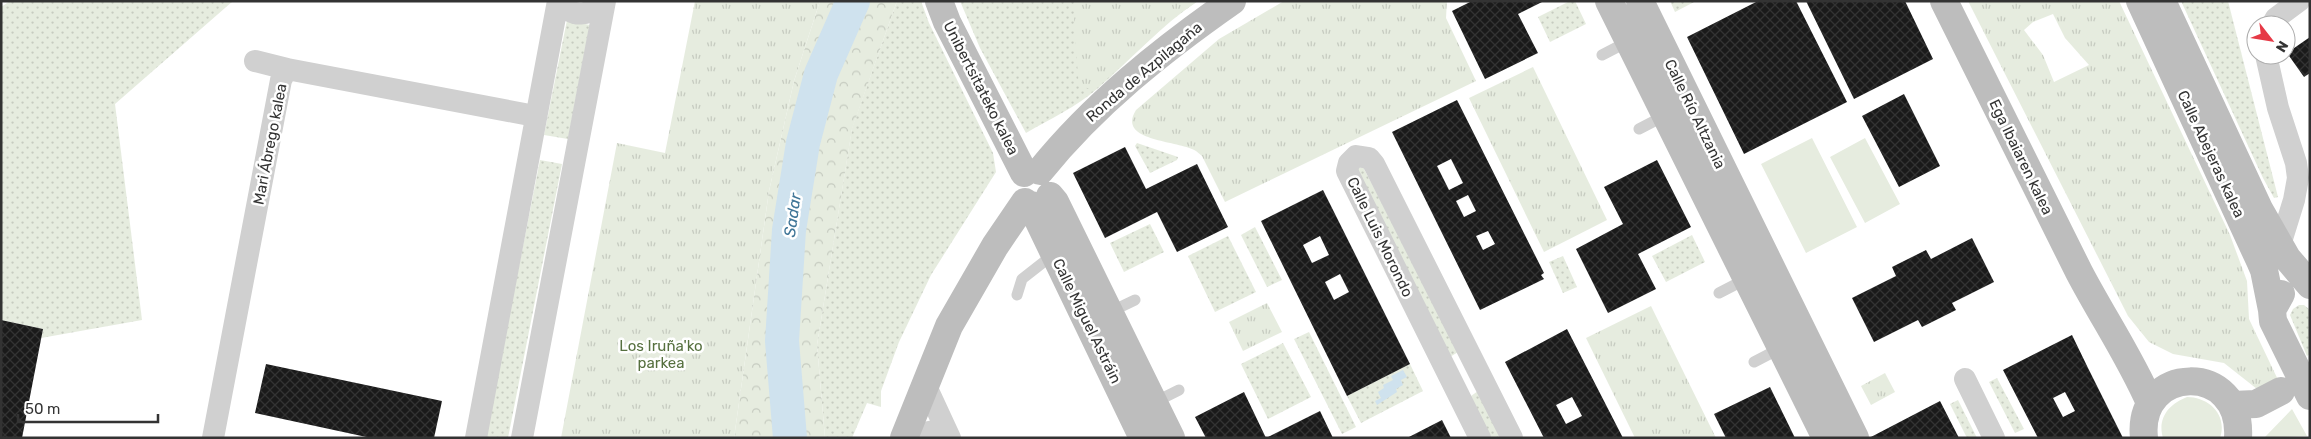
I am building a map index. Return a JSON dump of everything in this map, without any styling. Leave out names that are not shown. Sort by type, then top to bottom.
[{"type":"street","points":[[560,1],[569,10],[580,14],[593,12],[605,1]]},
{"type":"street","points":[[476,438],[536,116],[560,1]]},
{"type":"street","points":[[522,438],[605,1]]},
{"type":"street","name":"Unibertsitateko kalea","points":[[939,1],[947,22],[1034,189]]},
{"type":"street","name":"Ronda de Azpilagaña","points":[[904,437],[949,326],[995,246],[1082,124],[1140,71],[1232,1]]},
{"type":"street","name":"Calle Río Altzania","points":[[1609,1],[1666,115],[1855,438]]},
{"type":"street","name":"Calle Río Altzania","points":[[1640,1],[1746,251],[1782,348],[1826,438]]},
{"type":"street","name":"Ega Ibaiaren kalea","points":[[1944,1],[2100,312],[2133,365],[2150,402]]},
{"type":"street","name":"Calle Abejeras kalea","points":[[2140,1],[2264,270],[2273,321],[2292,396]]},
{"type":"street","name":"Calle Abejeras kalea","points":[[2162,1],[2265,219],[2287,258],[2310,285]]},
{"type":"street","points":[[2280,15],[2299,1]]},
{"type":"street","points":[[255,61],[287,69]]},
{"type":"street","points":[[2268,65],[2278,108],[2302,160],[2294,200],[2280,245]]},
{"type":"street","name":"Mari Ábrego kalea","points":[[213,438],[282,80],[287,69],[536,116]]},
{"type":"street","name":"Calle Luis Morondo","points":[[1480,438],[1347,171],[1349,163],[1356,156],[1369,158],[1374,164],[1512,438]]},
{"type":"street","name":"Calle Miguel Astráin","points":[[1034,189],[1048,243],[1143,438]]},
{"type":"street","name":"Calle Miguel Astráin","points":[[1034,189],[1055,202],[1155,402],[1171,438]]},
{"type":"street","points":[[2265,219],[2286,209],[2294,200]]},
{"type":"street","points":[[1004,235],[1025,231],[1048,243]]},
{"type":"street","points":[[2272,310],[2276,301],[2290,287],[2298,284],[2310,285]]},
{"type":"street","name":"Ega Ibaiaren kalea","points":[[2100,312],[2139,353],[2175,383]]},
{"type":"street","points":[[1446,369],[1471,356]]},
{"type":"street","points":[[1965,379],[1994,438]]},
{"type":"street","points":[[1459,394],[1484,380]]},
{"type":"street","points":[[2144,438],[2143,425],[2150,402],[2160,391],[2175,383],[2202,381],[2226,394],[2239,422],[2238,438]]},
{"type":"street","points":[[925,384],[949,438]]},
{"type":"street","points":[[2232,404],[2256,404],[2292,396]]},
{"type":"street","points":[[2246,438],[2292,396]]},
{"type":"street","points":[[904,437],[934,431],[949,438]]},
{"type":"lane","points":[[1602,54],[1629,41]]},
{"type":"lane","name":"Calle Río Altzania","points":[[1640,129],[1666,115]]},
{"type":"lane","points":[[1017,295],[1022,279],[1048,243]]},
{"type":"lane","points":[[1719,293],[1746,251]]},
{"type":"lane","name":"Calle Miguel Astráin","points":[[1110,312],[1136,300]]},
{"type":"lane","points":[[1754,362],[1782,348]]},
{"type":"lane","points":[[1155,402],[1179,390]]},
{"type":"green space","points":[[10,1],[233,1],[115,104],[142,320],[41,338],[43,329],[1,320],[1,7]]},
{"type":"green space","name":"Los Iruña'ko parkea","points":[[695,1],[820,1],[794,81],[769,191],[734,438],[561,438],[617,143],[665,153]]},
{"type":"green space","points":[[820,1],[897,1],[852,129],[817,345],[825,438],[734,438],[769,191],[794,81]]},
{"type":"green space","points":[[897,1],[921,1],[929,23],[993,153],[996,172],[931,275],[899,342],[881,391],[881,407],[867,403],[852,438],[825,438],[817,345],[852,128]]},
{"type":"green space","points":[[960,1],[1198,1],[1159,32],[1089,95],[1026,133],[980,48]]},
{"type":"green space","points":[[1075,1],[1198,1],[1173,18],[1096,89],[1079,87],[1074,24]]},
{"type":"green space","points":[[1284,1],[1447,1],[1446,18],[1476,81],[1225,202],[1202,156],[1187,147],[1141,134],[1134,128],[1132,120],[1136,110],[1219,39]]},
{"type":"green space","points":[[1570,1],[1575,1],[1586,24],[1550,42],[1538,17]]},
{"type":"green space","points":[[1670,1],[1696,1],[1675,12]]},
{"type":"green space","points":[[1968,1],[2119,1],[2230,235],[2247,281],[2249,319],[2280,384],[2257,389],[2224,363],[2173,354],[2149,342],[2128,316]],"holes":[[[2053,14],[2065,38],[2089,65],[2054,82],[2043,55],[2024,30],[2033,22]]]},
{"type":"green space","points":[[2181,1],[2228,1],[2278,197],[2274,198],[2263,178]]},
{"type":"green space","points":[[567,20],[590,25],[568,139],[544,135]]},
{"type":"green space","points":[[1533,67],[1607,220],[1544,252],[1469,98]]},
{"type":"green space","points":[[1352,125],[1358,137],[1340,145],[1335,133]]},
{"type":"green space","points":[[1812,138],[1857,227],[1806,253],[1761,164]]},
{"type":"green space","points":[[1865,138],[1900,204],[1865,223],[1830,157]]},
{"type":"green space","points":[[1137,143],[1178,157],[1177,160],[1150,173],[1135,146]]},
{"type":"green space","points":[[540,160],[562,164],[508,438],[485,438]]},
{"type":"green space","points":[[1363,167],[1460,351],[1448,358],[1354,169]]},
{"type":"green space","points":[[1150,224],[1164,252],[1124,272],[1110,243]]},
{"type":"green space","points":[[1255,227],[1282,280],[1267,287],[1241,235]]},
{"type":"green space","points":[[1692,235],[1705,262],[1666,282],[1652,256]]},
{"type":"green space","points":[[1228,236],[1256,292],[1215,312],[1188,256]]},
{"type":"green space","points":[[1563,256],[1577,287],[1563,293],[1549,262]]},
{"type":"green space","points":[[1267,303],[1282,332],[1243,351],[1229,322]]},
{"type":"green space","points":[[2299,305],[2304,305],[2310,310],[2310,354],[2307,356],[2290,315],[2293,309]]},
{"type":"green space","points":[[1651,306],[1716,438],[1635,438],[1586,338]]},
{"type":"green space","points":[[1309,332],[1356,427],[1342,434],[1294,339]]},
{"type":"green space","points":[[1283,343],[1311,397],[1268,419],[1241,364]]},
{"type":"green space","points":[[1410,364],[1423,391],[1361,423],[1347,396]]},
{"type":"green space","points":[[1885,373],[1895,392],[1871,405],[1861,386]]},
{"type":"green space","points":[[1997,378],[2024,429],[2015,433],[1989,382]]},
{"type":"green space","points":[[1478,391],[1501,438],[1489,438],[1471,396]]},
{"type":"green space","points":[[2187,397],[2202,400],[2219,414],[2222,429],[2220,438],[2163,438],[2163,418],[2170,408]]},
{"type":"green space","points":[[1958,400],[1977,438],[1967,438],[1950,404]]},
{"type":"green space","points":[[2292,409],[2307,436],[2264,438]]},
{"type":"water","points":[[1403,370],[1407,377],[1401,380],[1403,385],[1396,389],[1397,392],[1377,405],[1375,401],[1381,398],[1378,392],[1384,388],[1383,385],[1393,380],[1391,376]]},
{"type":"building","points":[[1472,1],[1544,1],[1518,14],[1538,53],[1485,79],[1452,11]]},
{"type":"building","points":[[1758,1],[1796,1],[1847,102],[1744,154],[1687,37]]},
{"type":"building","points":[[1806,1],[1905,1],[1933,59],[1854,99]]},
{"type":"building","points":[[2310,37],[2310,73],[2304,77],[2296,65],[2296,47]]},
{"type":"building","points":[[1904,94],[1940,166],[1899,187],[1862,116]]},
{"type":"building","points":[[1457,100],[1544,273],[1541,275],[1544,279],[1480,310],[1392,132]],"holes":[[[1451,159],[1463,183],[1449,190],[1437,166]],[[1468,195],[1476,211],[1464,217],[1456,201]],[[1488,231],[1495,244],[1483,250],[1476,236]]]},
{"type":"building","points":[[1125,147],[1146,189],[1197,164],[1228,227],[1177,252],[1157,212],[1105,238],[1073,173]]},
{"type":"building","points":[[1657,160],[1691,227],[1638,254],[1656,289],[1608,313],[1576,249],[1623,224],[1604,187]]},
{"type":"building","points":[[1323,190],[1410,364],[1347,396],[1261,221]],"holes":[[[1320,236],[1329,255],[1312,263],[1303,245]],[[1340,274],[1349,292],[1334,300],[1325,282]]]},
{"type":"building","points":[[1972,238],[1994,282],[1952,303],[1956,310],[1922,327],[1918,320],[1874,342],[1852,298],[1896,276],[1892,267],[1926,250],[1931,259]]},
{"type":"building","points":[[1,320],[43,329],[22,438],[1,438]]},
{"type":"building","points":[[1567,329],[1623,438],[1544,438],[1505,362]],"holes":[[[1572,397],[1582,416],[1566,424],[1556,405]]]},
{"type":"building","points":[[2072,335],[2123,438],[2038,438],[2003,370]],"holes":[[[2065,392],[2075,411],[2063,417],[2053,398]]]},
{"type":"building","points":[[266,364],[442,401],[434,438],[371,438],[255,413]]},
{"type":"building","points":[[1770,387],[1795,438],[1726,438],[1714,414]]},
{"type":"building","points":[[1244,392],[1266,438],[1206,438],[1195,417]]},
{"type":"building","points":[[1940,401],[1959,438],[1869,438]]},
{"type":"building","points":[[1320,411],[1333,438],[1266,438]]},
{"type":"building","points":[[1442,420],[1451,438],[1407,438]]},
{"type":"waterway","name":"Sadar","points":[[790,438],[782,341],[789,230],[803,143],[821,74],[853,1]]}]
